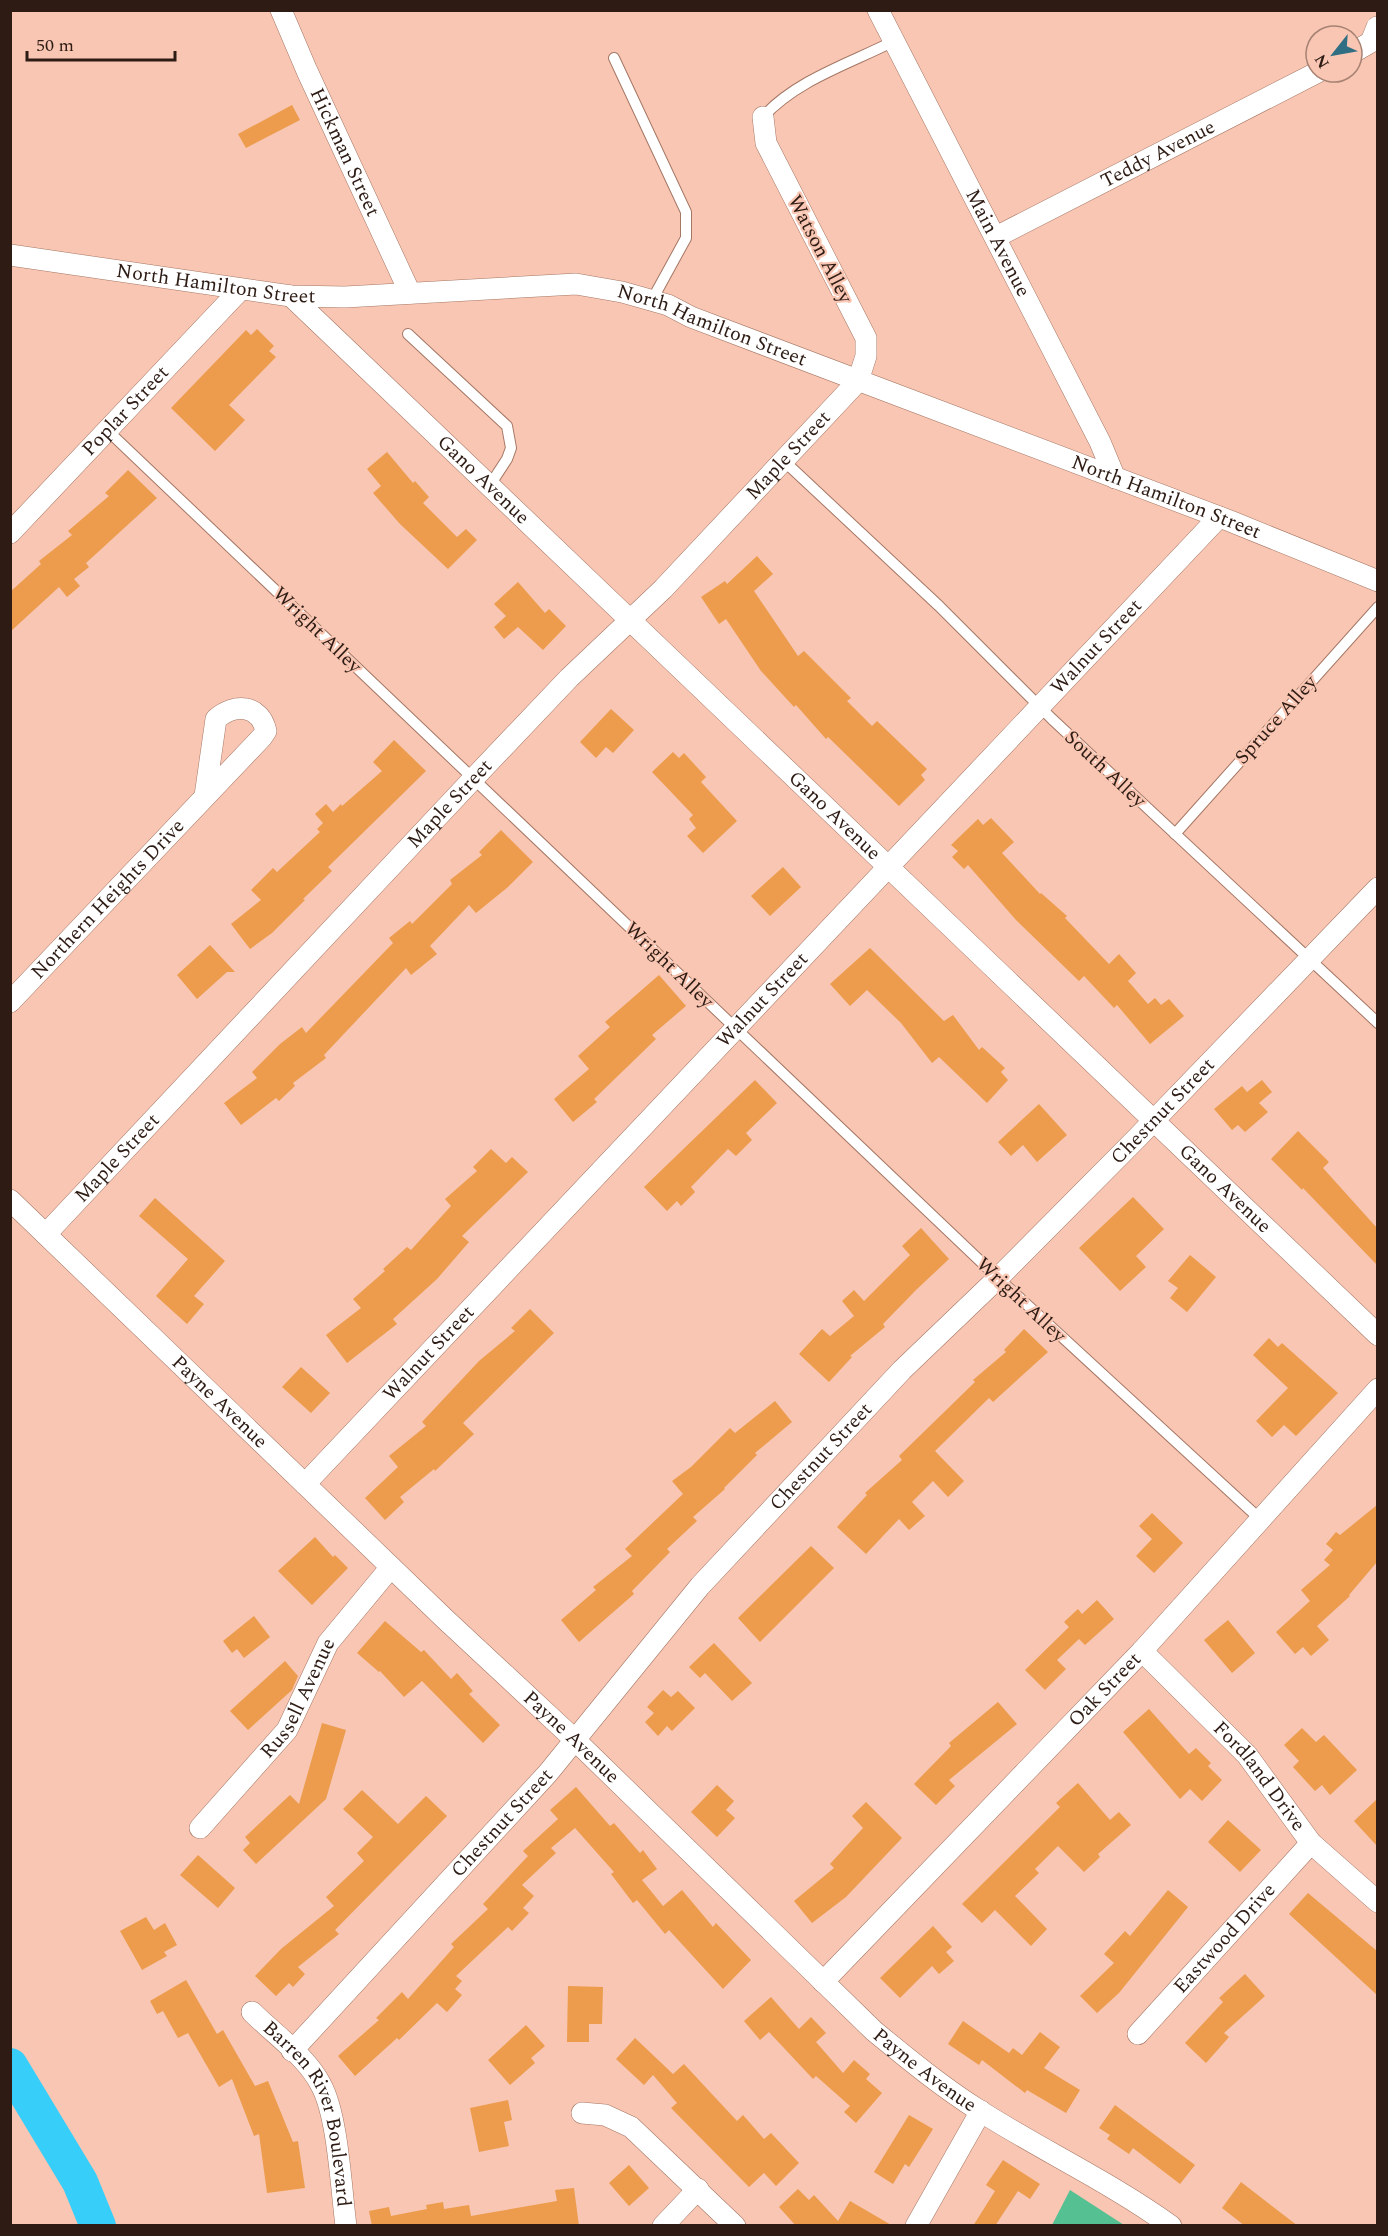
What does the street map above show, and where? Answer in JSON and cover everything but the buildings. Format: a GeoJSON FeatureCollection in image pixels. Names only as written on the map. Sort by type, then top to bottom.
{"type":"FeatureCollection","features":[{"type":"Feature","properties":{"kind":"street","name":"Hickman Street"},"geometry":{"type":"LineString","coordinates":[[281,10],[410,293]]}},
{"type":"Feature","properties":{"kind":"street","name":"Main Avenue"},"geometry":{"type":"LineString","coordinates":[[882,12],[894,41],[1100,442],[1115,478]]}},
{"type":"Feature","properties":{"kind":"street"},"geometry":{"type":"LineString","coordinates":[[1364,46],[1371,42],[1375,22]]}},
{"type":"Feature","properties":{"kind":"street","name":"Teddy Avenue"},"geometry":{"type":"LineString","coordinates":[[996,237],[1304,79]]}},
{"type":"Feature","properties":{"kind":"street","name":"Watson Alley"},"geometry":{"type":"LineString","coordinates":[[763,117],[766,143],[866,338],[866,357],[858,381]]}},
{"type":"Feature","properties":{"kind":"street","name":"North Hamilton Street"},"geometry":{"type":"LineString","coordinates":[[10,255],[291,296],[345,297],[576,285],[622,292],[652,300],[858,381],[1219,517],[1377,581]]}},
{"type":"Feature","properties":{"kind":"street","name":"Poplar Street"},"geometry":{"type":"LineString","coordinates":[[10,533],[240,290]]}},
{"type":"Feature","properties":{"kind":"street","name":"Gano Avenue"},"geometry":{"type":"LineString","coordinates":[[291,296],[1377,1335]]}},
{"type":"Feature","properties":{"kind":"street","name":"Maple Street"},"geometry":{"type":"LineString","coordinates":[[46,1234],[473,779],[628,620],[663,589],[858,381]]}},
{"type":"Feature","properties":{"kind":"street","name":"Walnut Street"},"geometry":{"type":"LineString","coordinates":[[305,1484],[1219,517]]}},
{"type":"Feature","properties":{"kind":"street","name":"Northern Heights Drive"},"geometry":{"type":"LineString","coordinates":[[10,1002],[204,796]]}},
{"type":"Feature","properties":{"kind":"street","name":"Chestnut Street"},"geometry":{"type":"LineString","coordinates":[[292,2051],[548,1773],[700,1586],[902,1370],[998,1278],[1154,1121],[1377,888]]}},
{"type":"Feature","properties":{"kind":"street","name":"Payne Avenue"},"geometry":{"type":"LineString","coordinates":[[10,1200],[391,1567],[574,1739],[874,2031],[924,2072],[981,2111],[1095,2175],[1171,2226]]}},
{"type":"Feature","properties":{"kind":"street","name":"Oak Street"},"geometry":{"type":"LineString","coordinates":[[823,1982],[1142,1651],[1377,1389]]}},
{"type":"Feature","properties":{"kind":"street","name":"Russell Avenue"},"geometry":{"type":"LineString","coordinates":[[200,1828],[287,1730],[328,1643],[391,1567]]}},
{"type":"Feature","properties":{"kind":"street","name":"Fordland Drive"},"geometry":{"type":"LineString","coordinates":[[1142,1651],[1247,1755],[1311,1843],[1377,1902]]}},
{"type":"Feature","properties":{"kind":"street","name":"Eastwood Drive"},"geometry":{"type":"LineString","coordinates":[[1138,2034],[1311,1843]]}},
{"type":"Feature","properties":{"kind":"street","name":"Barren River Boulevard"},"geometry":{"type":"LineString","coordinates":[[252,2012],[321,2083],[329,2103],[346,2226]]}},
{"type":"Feature","properties":{"kind":"street"},"geometry":{"type":"LineString","coordinates":[[916,2226],[981,2111]]}},
{"type":"Feature","properties":{"kind":"street"},"geometry":{"type":"LineString","coordinates":[[582,2113],[604,2115],[631,2127],[735,2226]]}},
{"type":"Feature","properties":{"kind":"street"},"geometry":{"type":"LineString","coordinates":[[663,2226],[698,2189]]}},
{"type":"Feature","properties":{"kind":"lane"},"geometry":{"type":"LineString","coordinates":[[763,117],[773,106],[801,87],[894,41]]}},
{"type":"Feature","properties":{"kind":"lane"},"geometry":{"type":"LineString","coordinates":[[614,58],[686,212],[686,238],[652,300]]}},
{"type":"Feature","properties":{"kind":"lane"},"geometry":{"type":"LineString","coordinates":[[408,334],[507,426],[511,448],[507,459],[490,485]]}},
{"type":"Feature","properties":{"kind":"lane","name":"Wright Alley"},"geometry":{"type":"LineString","coordinates":[[107,430],[998,1278],[1261,1520]]}},
{"type":"Feature","properties":{"kind":"lane","name":"South Alley"},"geometry":{"type":"LineString","coordinates":[[784,461],[939,606],[1040,707],[1377,1023]]}},
{"type":"Feature","properties":{"kind":"lane","name":"Spruce Alley"},"geometry":{"type":"LineString","coordinates":[[1175,834],[1377,607]]}},
{"type":"Feature","properties":{"kind":"green space"},"geometry":{"type":"Polygon","coordinates":[[[1070,2190],[1124,2225],[1052,2225],[1070,2190]]]}},
{"type":"Feature","properties":{"kind":"waterway"},"geometry":{"type":"LineString","coordinates":[[10,2066],[80,2182],[98,2226]]}}]}
